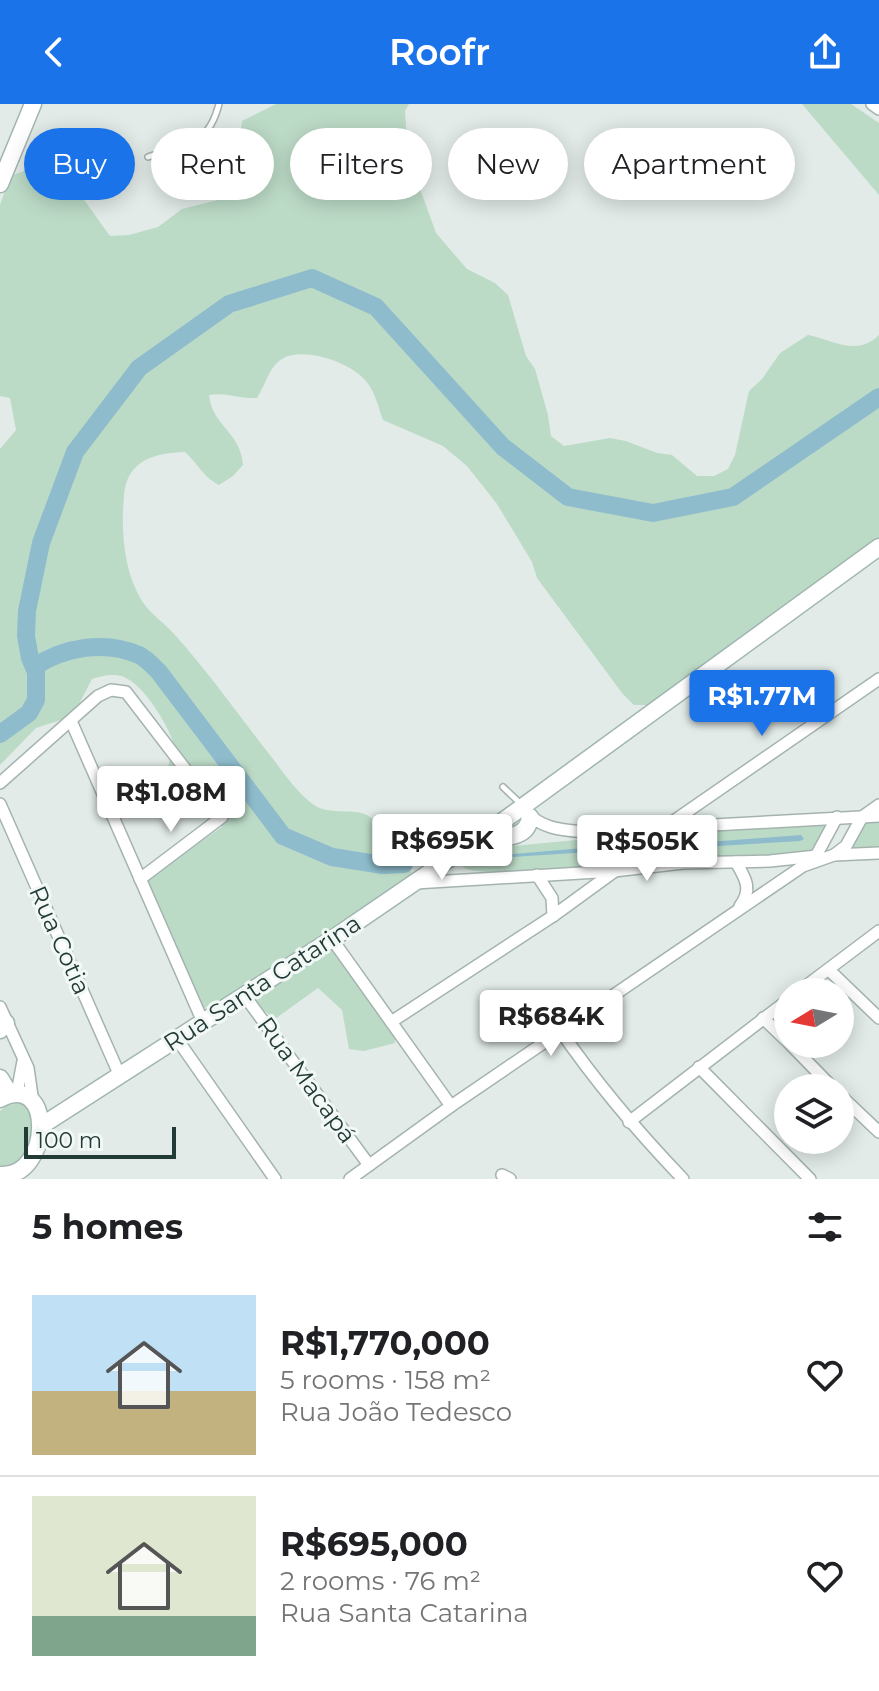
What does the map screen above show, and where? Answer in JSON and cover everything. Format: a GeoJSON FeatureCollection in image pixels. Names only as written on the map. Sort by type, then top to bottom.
{"type":"FeatureCollection","features":[{"type":"Feature","properties":{"kind":"street"},"geometry":{"type":"LineString","coordinates":[[0,159],[23,104]]}},
{"type":"Feature","properties":{"kind":"street"},"geometry":{"type":"LineString","coordinates":[[0,184],[33,104]]}},
{"type":"Feature","properties":{"kind":"street"},"geometry":{"type":"LineString","coordinates":[[872,104],[879,109]]}},
{"type":"Feature","properties":{"kind":"street"},"geometry":{"type":"LineString","coordinates":[[879,547],[526,811],[555,829],[585,832],[879,816]]}},
{"type":"Feature","properties":{"kind":"street"},"geometry":{"type":"LineString","coordinates":[[647,866],[649,842],[665,827],[879,679]]}},
{"type":"Feature","properties":{"kind":"street"},"geometry":{"type":"LineString","coordinates":[[0,783],[98,696],[111,690],[126,692],[222,817],[140,879]]}},
{"type":"Feature","properties":{"kind":"street"},"geometry":{"type":"LineString","coordinates":[[71,721],[203,1022]]}},
{"type":"Feature","properties":{"kind":"street","name":"Rua Cotia"},"geometry":{"type":"LineString","coordinates":[[0,804],[120,1076]]}},
{"type":"Feature","properties":{"kind":"street"},"geometry":{"type":"LineString","coordinates":[[350,1179],[560,1030],[734,912],[803,866],[834,855],[846,846],[862,817],[879,805]]}},
{"type":"Feature","properties":{"kind":"street","name":"Rua Santa Catarina"},"geometry":{"type":"LineString","coordinates":[[41,1126],[332,939],[481,837],[513,836],[525,829],[530,823],[526,811]]}},
{"type":"Feature","properties":{"kind":"street"},"geometry":{"type":"LineString","coordinates":[[816,856],[837,817]]}},
{"type":"Feature","properties":{"kind":"street"},"geometry":{"type":"LineString","coordinates":[[391,1022],[553,916],[614,871],[627,854],[627,839],[623,830]]}},
{"type":"Feature","properties":{"kind":"street"},"geometry":{"type":"LineString","coordinates":[[415,883],[879,853]]}},
{"type":"Feature","properties":{"kind":"street"},"geometry":{"type":"LineString","coordinates":[[451,858],[456,872],[468,878]]}},
{"type":"Feature","properties":{"kind":"street"},"geometry":{"type":"LineString","coordinates":[[734,912],[748,893],[747,883],[736,862]]}},
{"type":"Feature","properties":{"kind":"street"},"geometry":{"type":"LineString","coordinates":[[537,875],[552,898],[553,916]]}},
{"type":"Feature","properties":{"kind":"street"},"geometry":{"type":"LineString","coordinates":[[818,978],[879,931]]}},
{"type":"Feature","properties":{"kind":"street"},"geometry":{"type":"LineString","coordinates":[[332,939],[451,1106]]}},
{"type":"Feature","properties":{"kind":"street"},"geometry":{"type":"LineString","coordinates":[[829,970],[879,1018]]}},
{"type":"Feature","properties":{"kind":"street","name":"Rua Macapá"},"geometry":{"type":"LineString","coordinates":[[244,995],[369,1165]]}},
{"type":"Feature","properties":{"kind":"street"},"geometry":{"type":"LineString","coordinates":[[629,1122],[774,1010]]}},
{"type":"Feature","properties":{"kind":"street"},"geometry":{"type":"LineString","coordinates":[[763,1018],[774,1029]]}},
{"type":"Feature","properties":{"kind":"street"},"geometry":{"type":"LineString","coordinates":[[2,1020],[31,1077],[41,1126],[32,1157],[18,1172],[3,1177]]}},
{"type":"Feature","properties":{"kind":"street"},"geometry":{"type":"LineString","coordinates":[[560,1030],[629,1122],[683,1179]]}},
{"type":"Feature","properties":{"kind":"street"},"geometry":{"type":"LineString","coordinates":[[177,1039],[275,1179]]}},
{"type":"Feature","properties":{"kind":"street"},"geometry":{"type":"LineString","coordinates":[[804,1058],[819,1074]]}},
{"type":"Feature","properties":{"kind":"street"},"geometry":{"type":"LineString","coordinates":[[9,1096],[24,1061]]}},
{"type":"Feature","properties":{"kind":"street"},"geometry":{"type":"LineString","coordinates":[[699,1067],[810,1179]]}},
{"type":"Feature","properties":{"kind":"street"},"geometry":{"type":"LineString","coordinates":[[0,1078],[9,1096]]}},
{"type":"Feature","properties":{"kind":"street"},"geometry":{"type":"LineString","coordinates":[[9,1096],[24,1094],[35,1105],[70,1108]]}},
{"type":"Feature","properties":{"kind":"street"},"geometry":{"type":"LineString","coordinates":[[854,1108],[879,1132]]}},
{"type":"Feature","properties":{"kind":"street"},"geometry":{"type":"LineString","coordinates":[[32,1157],[38,1179]]}},
{"type":"Feature","properties":{"kind":"lane"},"geometry":{"type":"LineString","coordinates":[[148,157],[198,140],[211,129],[219,104]]}},
{"type":"Feature","properties":{"kind":"lane"},"geometry":{"type":"LineString","coordinates":[[503,787],[526,811]]}},
{"type":"Feature","properties":{"kind":"lane"},"geometry":{"type":"LineString","coordinates":[[399,825],[432,871]]}},
{"type":"Feature","properties":{"kind":"green space"},"geometry":{"type":"Polygon","coordinates":[[[276,104],[409,104],[405,111],[406,128],[290,128],[290,200],[424,200],[436,233],[467,269],[495,283],[508,295],[526,356],[535,369],[551,436],[564,446],[610,438],[626,441],[657,453],[672,455],[697,476],[714,476],[728,469],[735,455],[749,391],[762,379],[780,353],[808,335],[853,346],[871,342],[879,335],[879,555],[782,613],[776,611],[735,640],[737,645],[650,705],[634,705],[622,693],[537,578],[532,562],[497,504],[467,466],[443,446],[383,420],[368,384],[348,367],[324,357],[288,356],[272,369],[257,398],[209,395],[215,414],[237,444],[243,465],[219,485],[185,452],[153,457],[137,466],[131,474],[124,495],[123,536],[127,563],[142,601],[189,650],[302,794],[320,808],[361,813],[372,818],[414,877],[340,936],[332,949],[373,991],[389,1016],[395,1043],[364,1051],[349,1049],[342,1010],[318,988],[275,1019],[250,1000],[222,1014],[208,1006],[203,1009],[146,881],[181,849],[191,848],[222,827],[222,822],[194,788],[178,790],[174,785],[168,770],[175,748],[172,739],[162,718],[132,681],[116,675],[92,679],[78,706],[67,718],[36,728],[0,765],[0,449],[16,430],[10,398],[0,396],[0,205],[10,176],[24,171],[24,200],[84,200],[110,236],[129,235],[158,227],[182,209],[218,200],[274,200],[274,128],[241,128],[242,121],[276,104]]]}},
{"type":"Feature","properties":{"kind":"green space"},"geometry":{"type":"Polygon","coordinates":[[[802,104],[851,104],[879,123],[879,195],[802,104]]]}},
{"type":"Feature","properties":{"kind":"green space"},"geometry":{"type":"Polygon","coordinates":[[[879,817],[879,852],[851,854],[851,847],[865,818],[879,817]]]}},
{"type":"Feature","properties":{"kind":"green space"},"geometry":{"type":"Polygon","coordinates":[[[827,823],[811,850],[801,853],[664,860],[649,851],[655,837],[827,823]]]}},
{"type":"Feature","properties":{"kind":"green space"},"geometry":{"type":"Polygon","coordinates":[[[607,837],[622,845],[623,853],[618,866],[508,873],[463,867],[464,855],[470,850],[607,837]]]}},
{"type":"Feature","properties":{"kind":"green space"},"geometry":{"type":"Polygon","coordinates":[[[23,1102],[28,1105],[31,1119],[29,1150],[18,1163],[0,1167],[0,1111],[6,1106],[23,1102]]]}},
{"type":"Feature","properties":{"kind":"water"},"geometry":{"type":"Polygon","coordinates":[[[801,835],[804,839],[800,841],[668,849],[669,845],[801,835]]]}},
{"type":"Feature","properties":{"kind":"water"},"geometry":{"type":"Polygon","coordinates":[[[606,846],[606,851],[478,857],[606,846]]]}},
{"type":"Feature","properties":{"kind":"waterway"},"geometry":{"type":"LineString","coordinates":[[0,734],[29,713],[36,700],[36,672],[26,636],[27,611],[41,543],[75,452],[139,368],[229,304],[312,278],[376,307],[503,447],[568,497],[653,513],[733,497],[879,397]]}},
{"type":"Feature","properties":{"kind":"waterway"},"geometry":{"type":"LineString","coordinates":[[34,667],[71,650],[85,648],[112,648],[139,655],[159,672],[283,836],[332,857],[383,865],[404,864]]}}]}
